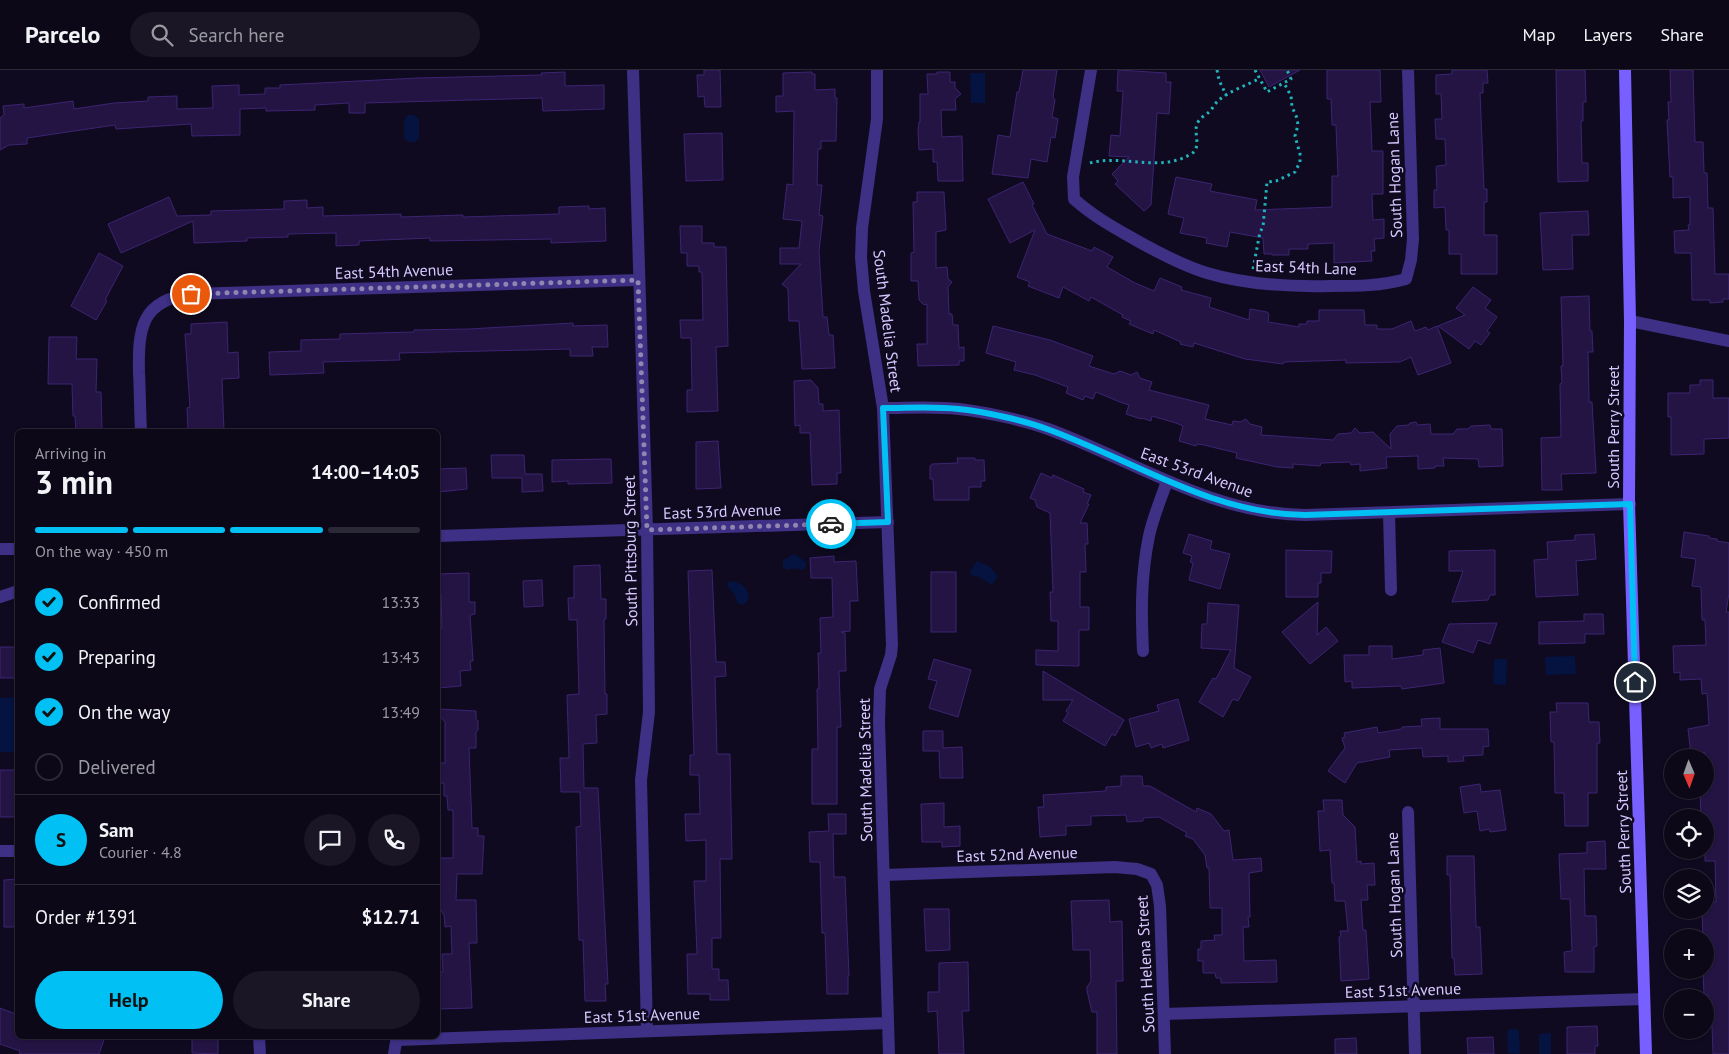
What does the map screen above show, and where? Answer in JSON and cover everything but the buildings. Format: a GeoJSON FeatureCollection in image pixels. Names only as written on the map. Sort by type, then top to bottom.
{"type":"FeatureCollection","features":[{"type":"Feature","properties":{"kind":"street","name":"South Pittsburg Street"},"geometry":{"type":"LineString","coordinates":[[634,70],[638,280],[647,530],[650,712],[641,780],[647,1031]]}},
{"type":"Feature","properties":{"kind":"street","name":"South Madelia Street"},"geometry":{"type":"LineString","coordinates":[[877,70],[877,119],[862,228],[861,258],[864,291],[883,408],[888,522],[892,655],[879,696],[889,1054]]}},
{"type":"Feature","properties":{"kind":"street","name":"East 54th Lane"},"geometry":{"type":"LineString","coordinates":[[1091,70],[1073,178],[1074,199],[1090,214],[1173,259],[1206,273],[1234,280],[1273,286],[1307,287],[1372,286],[1406,279]]}},
{"type":"Feature","properties":{"kind":"street","name":"South Hogan Lane"},"geometry":{"type":"LineString","coordinates":[[1406,279],[1411,260],[1413,239],[1408,70]]}},
{"type":"Feature","properties":{"kind":"street","name":"South Perry Street"},"geometry":{"type":"LineString","coordinates":[[1625,70],[1630,321],[1630,504],[1646,1054]]}},
{"type":"Feature","properties":{"kind":"street","name":"East 54th Avenue"},"geometry":{"type":"LineString","coordinates":[[141,429],[140,336],[148,316],[154,308],[168,298],[191,294],[638,280]]}},
{"type":"Feature","properties":{"kind":"street"},"geometry":{"type":"LineString","coordinates":[[1630,321],[1729,341]]}},
{"type":"Feature","properties":{"kind":"street","name":"East 53rd Avenue"},"geometry":{"type":"LineString","coordinates":[[883,408],[957,409],[1045,428],[1167,481],[1237,506],[1272,514],[1389,513],[1630,504]]}},
{"type":"Feature","properties":{"kind":"street"},"geometry":{"type":"LineString","coordinates":[[1143,651],[1141,601],[1143,568],[1150,534],[1167,481]]}},
{"type":"Feature","properties":{"kind":"street"},"geometry":{"type":"LineString","coordinates":[[1389,513],[1392,590]]}},
{"type":"Feature","properties":{"kind":"street","name":"East 53rd Avenue"},"geometry":{"type":"LineString","coordinates":[[440,536],[888,522]]}},
{"type":"Feature","properties":{"kind":"street"},"geometry":{"type":"LineString","coordinates":[[0,549],[15,549]]}},
{"type":"Feature","properties":{"kind":"street"},"geometry":{"type":"LineString","coordinates":[[0,597],[15,592]]}},
{"type":"Feature","properties":{"kind":"street","name":"South Hogan Lane"},"geometry":{"type":"LineString","coordinates":[[1408,812],[1415,1054]]}},
{"type":"Feature","properties":{"kind":"street"},"geometry":{"type":"LineString","coordinates":[[0,851],[15,851]]}},
{"type":"Feature","properties":{"kind":"street","name":"East 52nd Avenue"},"geometry":{"type":"LineString","coordinates":[[884,875],[1115,867],[1137,869],[1151,874]]}},
{"type":"Feature","properties":{"kind":"street","name":"South Helena Street"},"geometry":{"type":"LineString","coordinates":[[1151,874],[1157,885],[1160,906],[1165,1054]]}},
{"type":"Feature","properties":{"kind":"street","name":"East 51st Avenue"},"geometry":{"type":"LineString","coordinates":[[1164,1014],[1644,999]]}},
{"type":"Feature","properties":{"kind":"street","name":"East 51st Avenue"},"geometry":{"type":"LineString","coordinates":[[440,1037],[888,1023]]}},
{"type":"Feature","properties":{"kind":"street"},"geometry":{"type":"LineString","coordinates":[[259,1039],[260,1054]]}},
{"type":"Feature","properties":{"kind":"street"},"geometry":{"type":"LineString","coordinates":[[394,1054],[398,1039]]}},
{"type":"Feature","properties":{"kind":"path"},"geometry":{"type":"LineString","coordinates":[[1217,70],[1219,80],[1226,95]]}},
{"type":"Feature","properties":{"kind":"path"},"geometry":{"type":"LineString","coordinates":[[1255,70],[1267,92],[1292,79],[1287,70]]}},
{"type":"Feature","properties":{"kind":"path"},"geometry":{"type":"LineString","coordinates":[[1090,163],[1107,160],[1162,163],[1191,154],[1195,151],[1197,145],[1196,130],[1199,120],[1209,112],[1218,100],[1260,78]]}},
{"type":"Feature","properties":{"kind":"path"},"geometry":{"type":"LineString","coordinates":[[1252,271],[1260,232],[1263,227],[1267,182],[1276,181],[1295,172],[1300,162],[1300,154],[1295,136],[1298,125],[1297,118],[1292,107],[1291,96],[1284,83]]}},
{"type":"Feature","properties":{"kind":"shaded area"},"geometry":{"type":"Polygon","coordinates":[[[970,73],[985,73],[985,103],[971,103],[970,73]]]}},
{"type":"Feature","properties":{"kind":"shaded area"},"geometry":{"type":"Polygon","coordinates":[[[408,115],[414,115],[419,119],[419,138],[415,142],[409,142],[404,138],[404,120],[408,115]]]}},
{"type":"Feature","properties":{"kind":"shaded area"},"geometry":{"type":"Polygon","coordinates":[[[794,554],[806,562],[806,567],[803,570],[795,568],[788,570],[783,567],[783,560],[794,554]]]}},
{"type":"Feature","properties":{"kind":"shaded area"},"geometry":{"type":"Polygon","coordinates":[[[977,561],[989,566],[998,576],[992,585],[979,577],[972,576],[970,571],[977,561]]]}},
{"type":"Feature","properties":{"kind":"shaded area"},"geometry":{"type":"Polygon","coordinates":[[[728,581],[739,583],[745,587],[749,598],[746,603],[741,605],[737,602],[735,595],[727,586],[728,581]]]}},
{"type":"Feature","properties":{"kind":"shaded area"},"geometry":{"type":"Polygon","coordinates":[[[1575,656],[1576,674],[1546,675],[1545,657],[1575,656]]]}},
{"type":"Feature","properties":{"kind":"shaded area"},"geometry":{"type":"Polygon","coordinates":[[[1494,659],[1507,659],[1506,685],[1493,684],[1494,659]]]}},
{"type":"Feature","properties":{"kind":"shaded area"},"geometry":{"type":"Polygon","coordinates":[[[15,697],[15,752],[0,752],[0,698],[15,697]]]}},
{"type":"Feature","properties":{"kind":"shaded area"},"geometry":{"type":"Polygon","coordinates":[[[1510,1029],[1519,1031],[1519,1054],[1508,1053],[1507,1032],[1510,1029]]]}},
{"type":"Feature","properties":{"kind":"shaded area"},"geometry":{"type":"Polygon","coordinates":[[[1551,1033],[1551,1054],[1539,1054],[1539,1034],[1551,1033]]]}},
{"type":"Feature","properties":{"kind":"way so far"},"geometry":{"type":"LineString","coordinates":[[191,294],[638,280],[647,530],[831,524]]}},
{"type":"Feature","properties":{"kind":"route"},"geometry":{"type":"LineString","coordinates":[[831,524],[888,522],[883,408],[957,409],[1045,428],[1205,496],[1272,514],[1305,515],[1630,504],[1635,682]]}}]}
